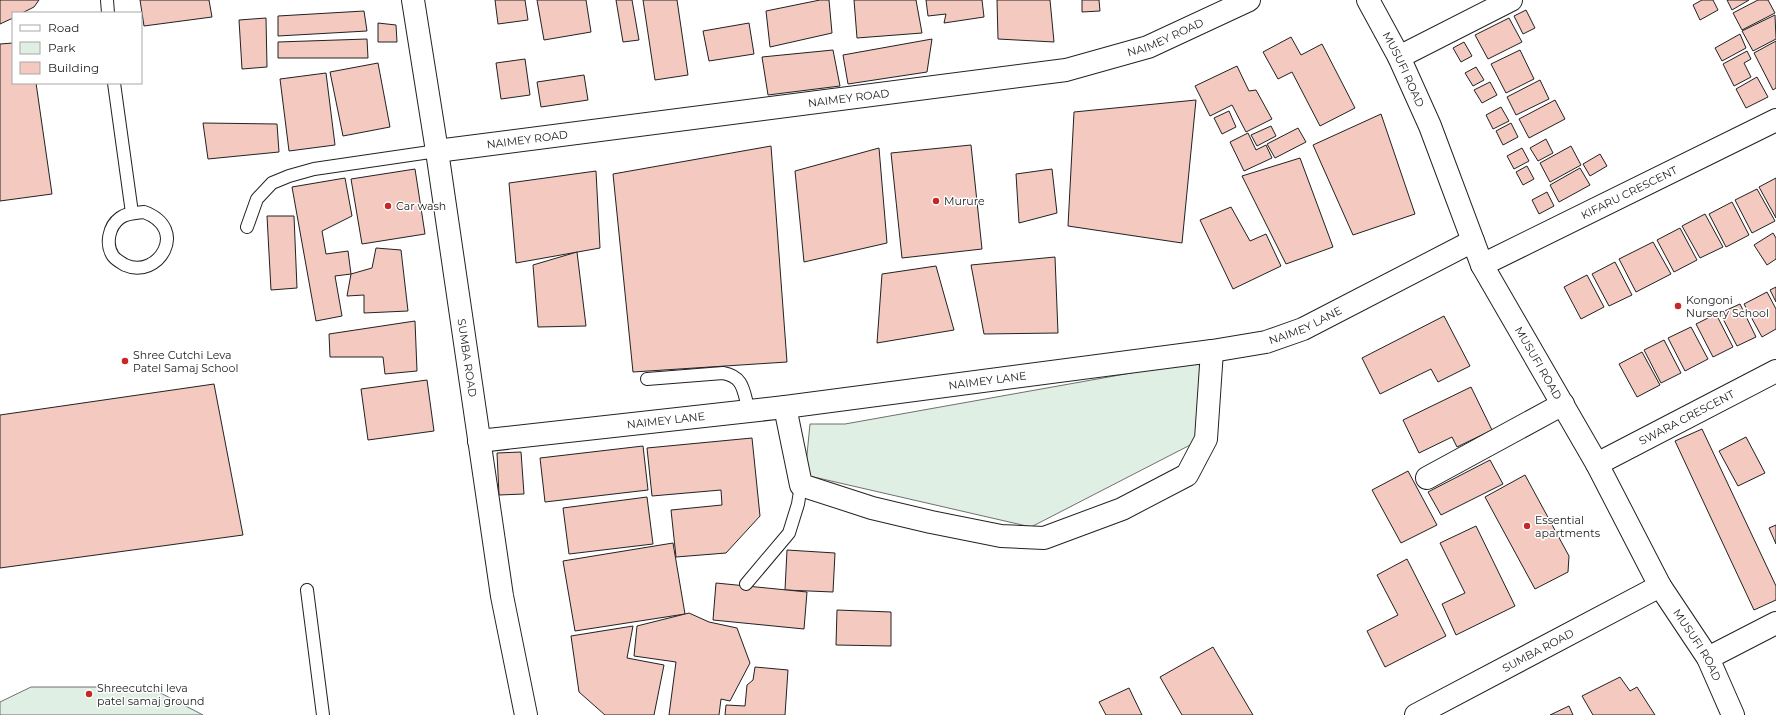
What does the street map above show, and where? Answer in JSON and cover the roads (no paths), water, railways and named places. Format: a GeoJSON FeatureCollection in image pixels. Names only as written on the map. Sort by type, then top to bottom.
{"type":"FeatureCollection","features":[{"type":"Feature","properties":{"kind":"street","name":"SUMBA ROAD"},"geometry":{"type":"LineString","coordinates":[[413,0],[437,151],[502,596],[526,715]]}},
{"type":"Feature","properties":{"kind":"street","name":"NAIMEY ROAD"},"geometry":{"type":"LineString","coordinates":[[437,151],[1066,70],[1148,47],[1249,0]]}},
{"type":"Feature","properties":{"kind":"street","name":"MUSUFI ROAD"},"geometry":{"type":"LineString","coordinates":[[1368,0],[1399,57],[1430,126],[1482,265],[1598,464],[1660,586],[1708,658],[1733,715]]}},
{"type":"Feature","properties":{"kind":"street"},"geometry":{"type":"LineString","coordinates":[[1399,57],[1511,0]]}},
{"type":"Feature","properties":{"kind":"street","name":"KIFARU CRESCENT"},"geometry":{"type":"LineString","coordinates":[[1482,265],[1776,120]]}},
{"type":"Feature","properties":{"kind":"street","name":"NAIMEY LANE"},"geometry":{"type":"LineString","coordinates":[[479,441],[785,407],[1212,351],[1266,342],[1303,329],[1473,241]]}},
{"type":"Feature","properties":{"kind":"street"},"geometry":{"type":"LineString","coordinates":[[785,407],[801,486],[872,508],[931,522],[1001,536],[1044,538],[1122,509],[1187,475],[1206,439],[1212,351]]}},
{"type":"Feature","properties":{"kind":"street","name":"SWARA CRESCENT"},"geometry":{"type":"LineString","coordinates":[[1598,464],[1776,371]]}},
{"type":"Feature","properties":{"kind":"street"},"geometry":{"type":"LineString","coordinates":[[1427,478],[1563,404]]}},
{"type":"Feature","properties":{"kind":"street","name":"SUMBA ROAD"},"geometry":{"type":"LineString","coordinates":[[1416,715],[1660,586]]}},
{"type":"Feature","properties":{"kind":"street"},"geometry":{"type":"LineString","coordinates":[[1708,658],[1776,623]]}},
{"type":"Feature","properties":{"kind":"lane"},"geometry":{"type":"LineString","coordinates":[[107,0],[108,12]]}},
{"type":"Feature","properties":{"kind":"lane"},"geometry":{"type":"LineString","coordinates":[[114,84],[132,213]]}},
{"type":"Feature","properties":{"kind":"lane"},"geometry":{"type":"LineString","coordinates":[[247,226],[257,199],[272,183],[289,176],[314,169],[437,151]]}},
{"type":"Feature","properties":{"kind":"lane"},"geometry":{"type":"LineString","coordinates":[[144,212],[155,216],[165,228],[167,237],[167,245],[164,253],[150,264],[141,267],[130,267],[115,259],[110,252],[108,244],[110,233],[114,225],[121,217],[132,213],[144,212]]}},
{"type":"Feature","properties":{"kind":"lane"},"geometry":{"type":"LineString","coordinates":[[647,379],[723,373],[733,375],[741,384],[748,411]]}},
{"type":"Feature","properties":{"kind":"lane"},"geometry":{"type":"LineString","coordinates":[[746,584],[789,533],[798,504],[801,486]]}},
{"type":"Feature","properties":{"kind":"lane"},"geometry":{"type":"LineString","coordinates":[[307,590],[323,715]]}},
{"type":"Feature","properties":{"kind":"place","name":"Murure"},"geometry":{"type":"Point","coordinates":[936,201]}},
{"type":"Feature","properties":{"kind":"place","name":"Car wash"},"geometry":{"type":"Point","coordinates":[388,206]}},
{"type":"Feature","properties":{"kind":"place","name":"Kongoni Nursery School"},"geometry":{"type":"Point","coordinates":[1678,306]}},
{"type":"Feature","properties":{"kind":"place","name":"Shree Cutchi Leva Patel Samaj School"},"geometry":{"type":"Point","coordinates":[125,361]}},
{"type":"Feature","properties":{"kind":"place","name":"Essential apartments"},"geometry":{"type":"Point","coordinates":[1527,526]}},
{"type":"Feature","properties":{"kind":"place","name":"Shreecutchi leva patel samaj ground"},"geometry":{"type":"Point","coordinates":[89,694]}}]}
